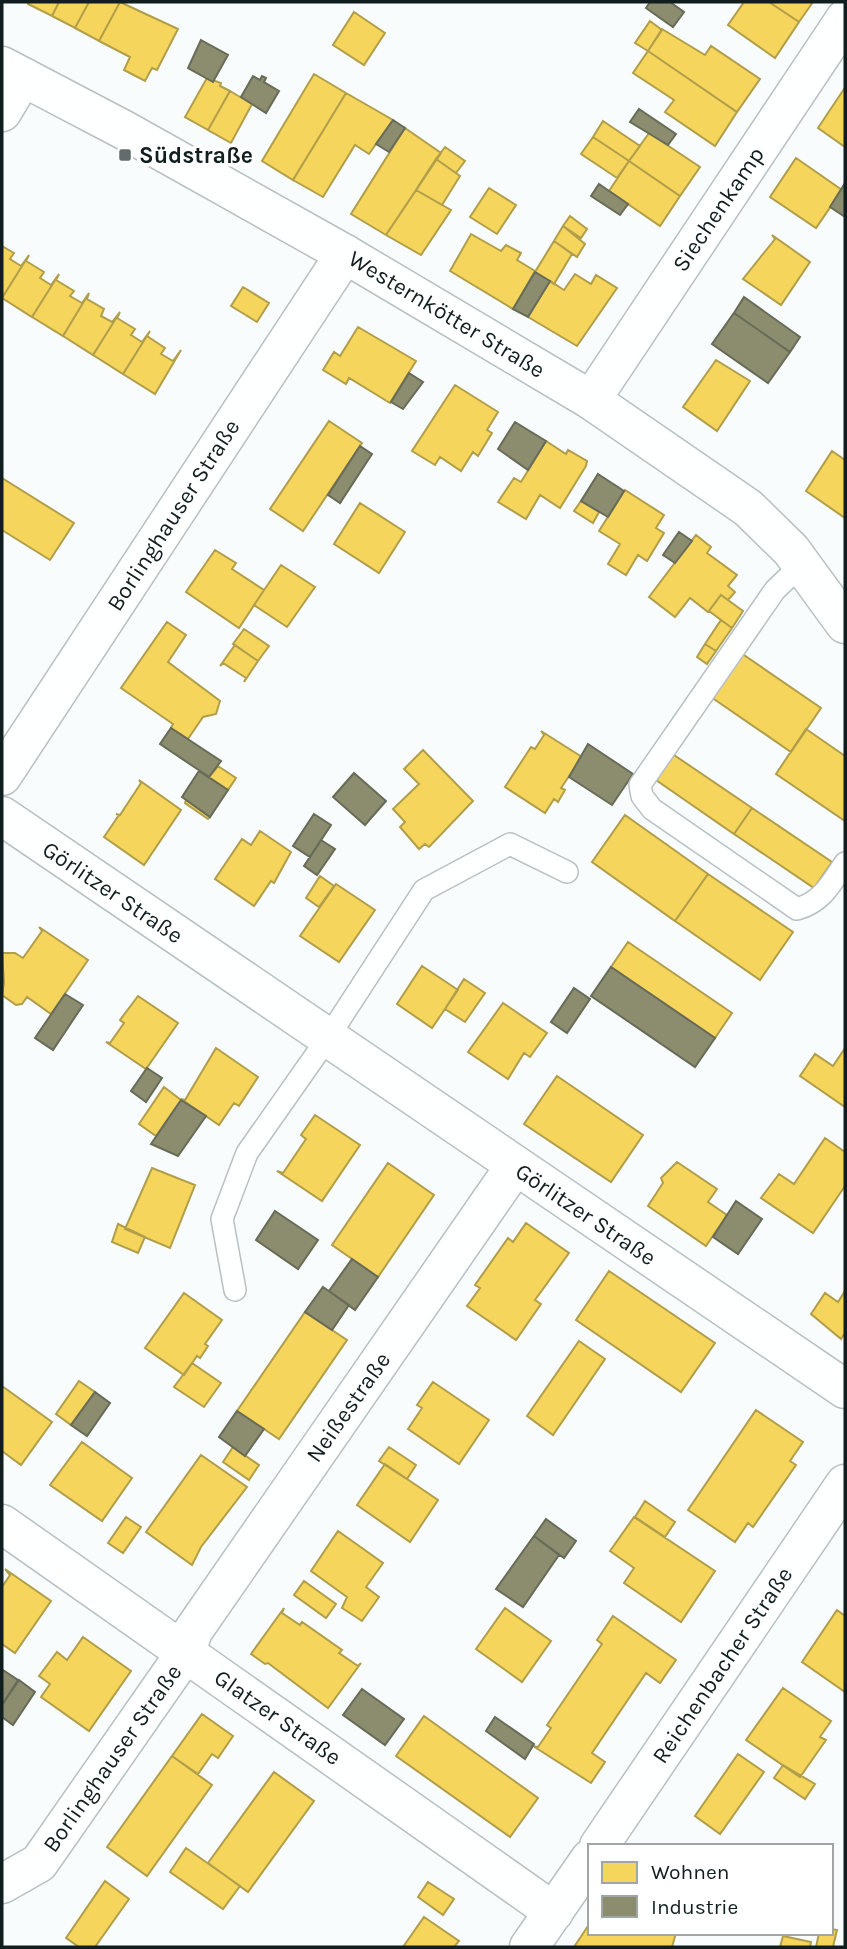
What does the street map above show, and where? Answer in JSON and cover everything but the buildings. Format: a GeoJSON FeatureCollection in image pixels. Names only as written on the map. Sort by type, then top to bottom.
{"type":"FeatureCollection","features":[{"type":"Feature","properties":{"kind":"street","name":"Siechenkamp"},"geometry":{"type":"LineString","coordinates":[[592,400],[841,34]]}},
{"type":"Feature","properties":{"kind":"street","name":"Westernkötter Straße"},"geometry":{"type":"LineString","coordinates":[[13,72],[345,254],[592,400],[748,508],[802,564],[845,624]]}},
{"type":"Feature","properties":{"kind":"street"},"geometry":{"type":"LineString","coordinates":[[2,113],[13,72]]}},
{"type":"Feature","properties":{"kind":"street","name":"Borlinghauser Straße"},"geometry":{"type":"LineString","coordinates":[[2,776],[345,254]]}},
{"type":"Feature","properties":{"kind":"street","name":"Görlitzer Straße"},"geometry":{"type":"LineString","coordinates":[[2,816],[845,1389]]}},
{"type":"Feature","properties":{"kind":"street","name":"Neißestraße"},"geometry":{"type":"LineString","coordinates":[[186,1652],[192,1631],[515,1166]]}},
{"type":"Feature","properties":{"kind":"street","name":"Reichenbacher Straße"},"geometry":{"type":"LineString","coordinates":[[600,1844],[845,1484]]}},
{"type":"Feature","properties":{"kind":"street","name":"Glatzer Straße"},"geometry":{"type":"LineString","coordinates":[[2,1524],[554,1912]]}},
{"type":"Feature","properties":{"kind":"street","name":"Borlinghauser Straße"},"geometry":{"type":"LineString","coordinates":[[2,1884],[39,1863],[186,1652]]}},
{"type":"Feature","properties":{"kind":"street"},"geometry":{"type":"LineString","coordinates":[[529,1947],[588,1862]]}},
{"type":"Feature","properties":{"kind":"lane"},"geometry":{"type":"LineString","coordinates":[[802,564],[775,590],[640,785],[642,796],[652,809],[797,909],[813,904],[824,894],[845,863]]}},
{"type":"Feature","properties":{"kind":"lane"},"geometry":{"type":"LineString","coordinates":[[235,1290],[222,1219],[247,1153],[327,1039],[424,890],[510,844],[567,872]]}},
{"type":"Feature","properties":{"kind":"place","name":"Südstraße"},"geometry":{"type":"Point","coordinates":[125,155]}}]}
